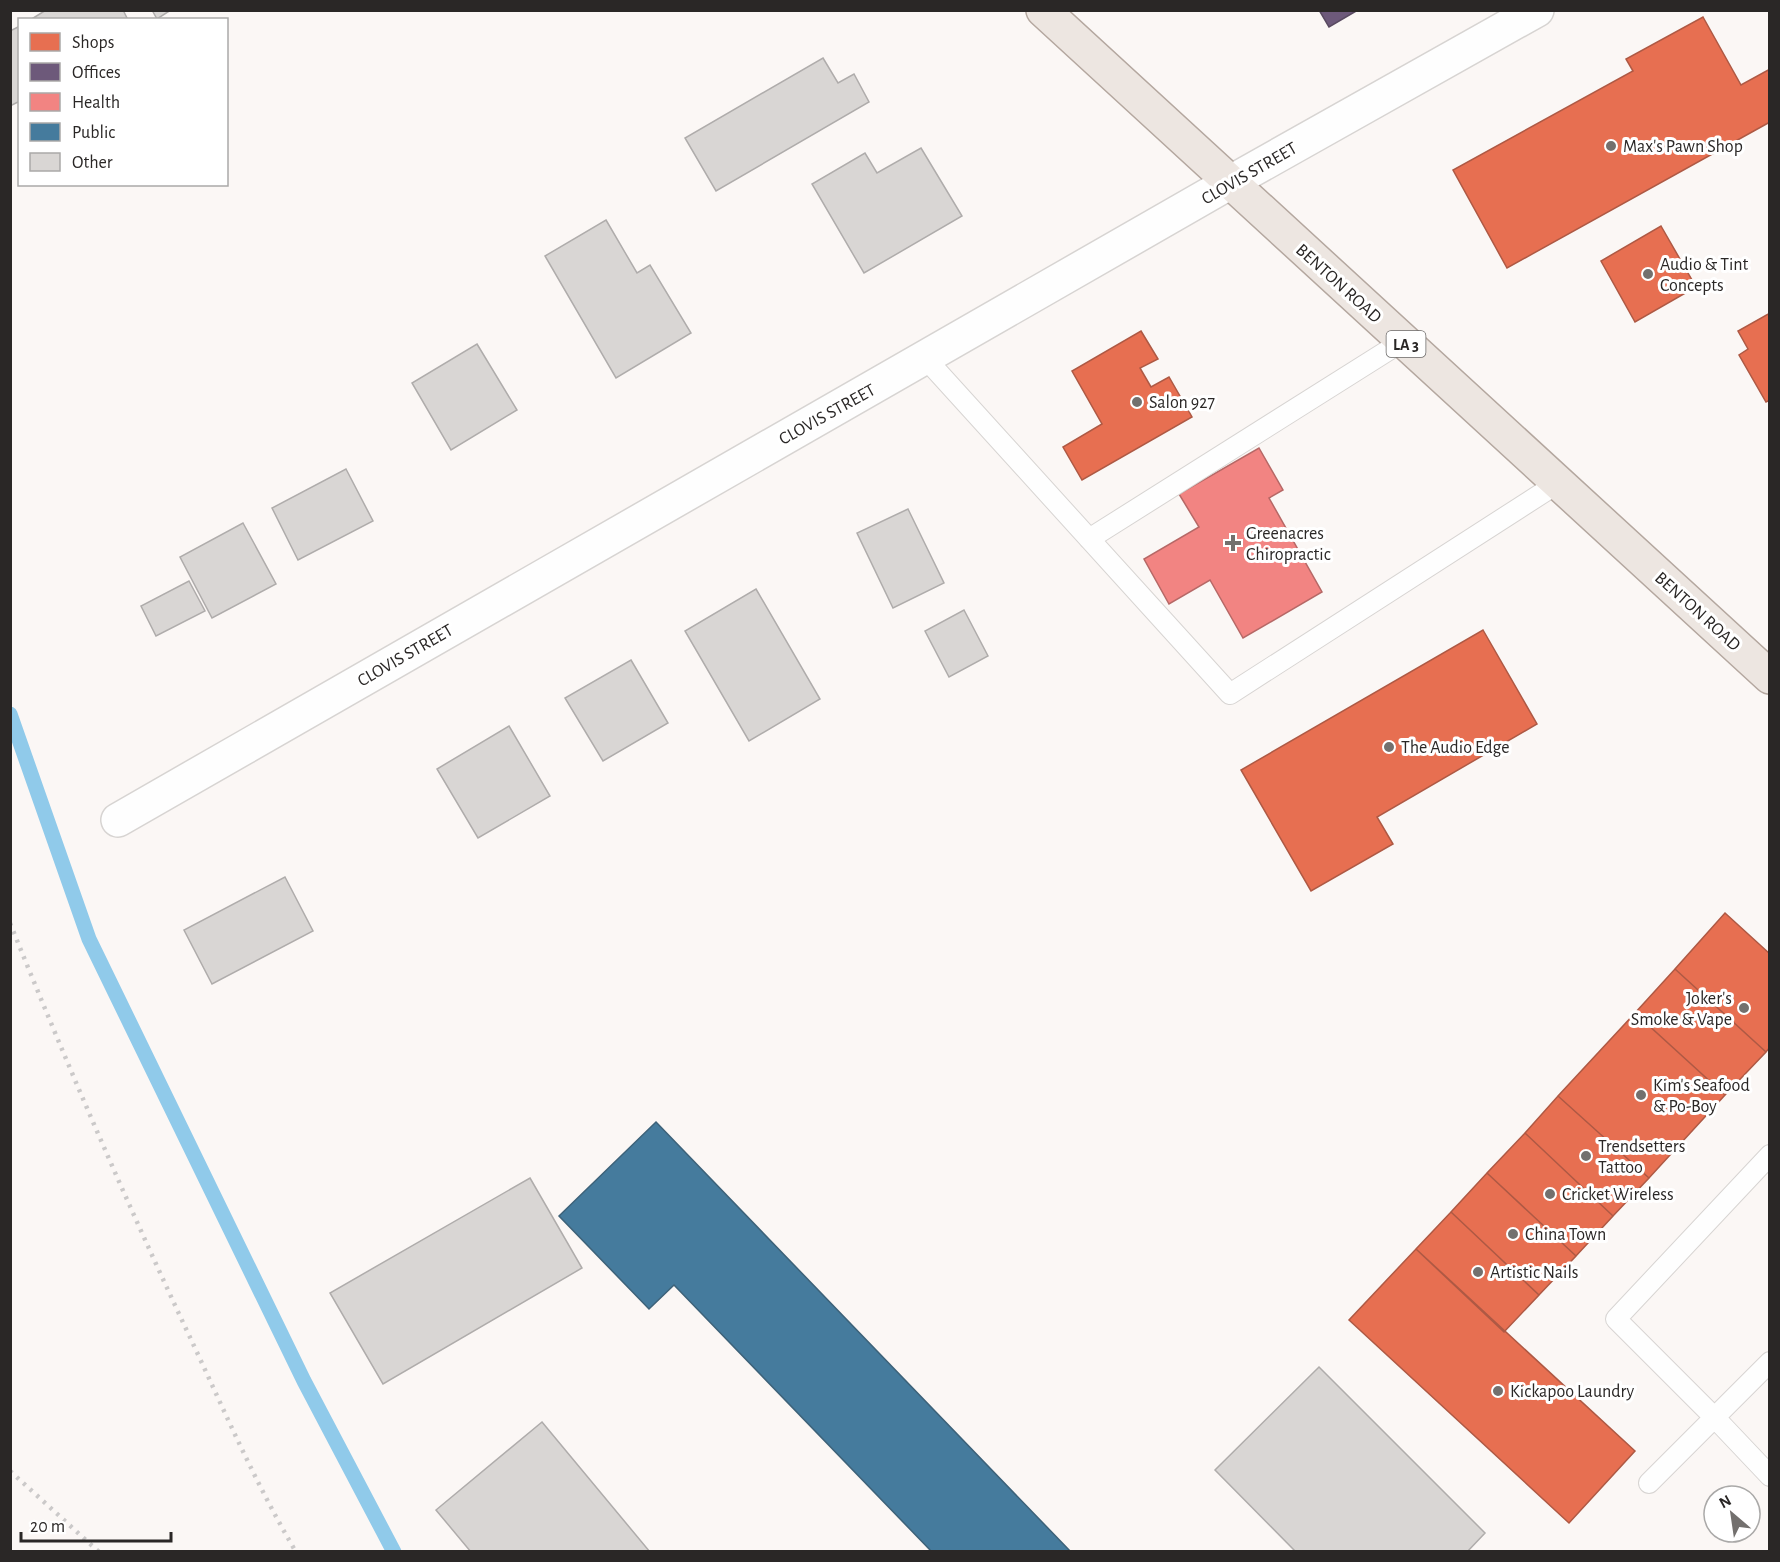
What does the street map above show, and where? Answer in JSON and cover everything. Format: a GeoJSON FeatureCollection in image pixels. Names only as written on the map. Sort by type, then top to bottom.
{"type":"FeatureCollection","features":[{"type":"Feature","properties":{"kind":"main road","name":"BENTON ROAD"},"geometry":{"type":"LineString","coordinates":[[1043,10],[1770,677]]}},
{"type":"Feature","properties":{"kind":"street","name":"CLOVIS STREET"},"geometry":{"type":"LineString","coordinates":[[118,820],[647,516],[926,359],[1229,183],[1537,10]]}},
{"type":"Feature","properties":{"kind":"lane"},"geometry":{"type":"LineString","coordinates":[[1089,539],[1403,341]]}},
{"type":"Feature","properties":{"kind":"lane"},"geometry":{"type":"LineString","coordinates":[[926,359],[1230,694],[1558,483]]}},
{"type":"Feature","properties":{"kind":"lane"},"geometry":{"type":"LineString","coordinates":[[1770,1155],[1616,1319],[1770,1476]]}},
{"type":"Feature","properties":{"kind":"lane"},"geometry":{"type":"LineString","coordinates":[[1649,1484],[1770,1362]]}},
{"type":"Feature","properties":{"kind":"building: Shops","name":"Max's Pawn Shop"},"geometry":{"type":"Polygon","coordinates":[[[1703,17],[1741,85],[1770,69],[1770,122],[1507,268],[1453,170],[1633,71],[1626,59],[1703,17]]]}},
{"type":"Feature","properties":{"kind":"building: Shops","name":"Audio & Tint Concepts"},"geometry":{"type":"Polygon","coordinates":[[[1661,226],[1696,287],[1635,322],[1601,261],[1661,226]]]}},
{"type":"Feature","properties":{"kind":"building: Shops"},"geometry":{"type":"Polygon","coordinates":[[[1770,313],[1770,400],[1766,402],[1739,355],[1748,349],[1738,331],[1770,313]]]}},
{"type":"Feature","properties":{"kind":"building: Shops","name":"Salon 927"},"geometry":{"type":"Polygon","coordinates":[[[1141,331],[1158,359],[1140,368],[1151,387],[1169,377],[1192,417],[1082,480],[1063,447],[1102,424],[1072,371],[1141,331]]]}},
{"type":"Feature","properties":{"kind":"building: Shops","name":"The Audio Edge"},"geometry":{"type":"Polygon","coordinates":[[[1483,630],[1537,724],[1377,817],[1393,844],[1311,891],[1241,770],[1483,630]]]}},
{"type":"Feature","properties":{"kind":"building: Shops","name":"Joker's Smoke & Vape"},"geometry":{"type":"Polygon","coordinates":[[[1725,913],[1770,954],[1770,1047],[1766,1052],[1675,969],[1725,913]]]}},
{"type":"Feature","properties":{"kind":"building: Shops"},"geometry":{"type":"Polygon","coordinates":[[[1675,969],[1766,1052],[1725,1095],[1635,1013],[1675,969]]]}},
{"type":"Feature","properties":{"kind":"building: Shops","name":"Kim's Seafood & Po-Boy"},"geometry":{"type":"Polygon","coordinates":[[[1635,1013],[1725,1095],[1649,1178],[1558,1096],[1635,1013]]]}},
{"type":"Feature","properties":{"kind":"building: Shops","name":"Trendsetters Tattoo"},"geometry":{"type":"Polygon","coordinates":[[[1558,1096],[1649,1178],[1613,1216],[1525,1133],[1558,1096]]]}},
{"type":"Feature","properties":{"kind":"building: Shops","name":"Cricket Wireless"},"geometry":{"type":"Polygon","coordinates":[[[1525,1133],[1613,1216],[1576,1256],[1487,1173],[1525,1133]]]}},
{"type":"Feature","properties":{"kind":"building: Shops","name":"China Town"},"geometry":{"type":"Polygon","coordinates":[[[1487,1173],[1576,1256],[1539,1295],[1451,1212],[1487,1173]]]}},
{"type":"Feature","properties":{"kind":"building: Shops","name":"Artistic Nails"},"geometry":{"type":"Polygon","coordinates":[[[1451,1212],[1539,1295],[1504,1332],[1416,1249],[1451,1212]]]}},
{"type":"Feature","properties":{"kind":"building: Shops","name":"Kickapoo Laundry"},"geometry":{"type":"Polygon","coordinates":[[[1416,1249],[1635,1451],[1569,1523],[1349,1320],[1416,1249]]]}},
{"type":"Feature","properties":{"kind":"building: Offices"},"geometry":{"type":"Polygon","coordinates":[[[1319,10],[1358,10],[1329,27],[1319,10]]]}},
{"type":"Feature","properties":{"kind":"building: Health","name":"Greenacres Chiropractic"},"geometry":{"type":"Polygon","coordinates":[[[1259,448],[1283,490],[1269,498],[1322,592],[1243,638],[1210,580],[1169,604],[1144,559],[1199,527],[1179,494],[1259,448]]]}},
{"type":"Feature","properties":{"kind":"building: Public"},"geometry":{"type":"Polygon","coordinates":[[[656,1122],[1071,1552],[932,1552],[674,1285],[649,1309],[559,1216],[656,1122]]]}},
{"type":"Feature","properties":{"kind":"building: Other"},"geometry":{"type":"Polygon","coordinates":[[[46,10],[123,10],[127,18],[33,18],[46,10]]]}},
{"type":"Feature","properties":{"kind":"building: Other"},"geometry":{"type":"Polygon","coordinates":[[[152,10],[171,10],[159,18],[152,10]]]}},
{"type":"Feature","properties":{"kind":"building: Other"},"geometry":{"type":"Polygon","coordinates":[[[18,27],[18,102],[10,106],[10,31],[18,27]]]}},
{"type":"Feature","properties":{"kind":"building: Other"},"geometry":{"type":"Polygon","coordinates":[[[823,58],[838,83],[854,74],[869,102],[716,191],[685,138],[823,58]]]}},
{"type":"Feature","properties":{"kind":"building: Other"},"geometry":{"type":"Polygon","coordinates":[[[921,148],[962,216],[864,273],[812,184],[865,153],[877,173],[921,148]]]}},
{"type":"Feature","properties":{"kind":"building: Other"},"geometry":{"type":"Polygon","coordinates":[[[606,220],[637,273],[650,265],[691,333],[616,378],[545,256],[606,220]]]}},
{"type":"Feature","properties":{"kind":"building: Other"},"geometry":{"type":"Polygon","coordinates":[[[477,344],[517,410],[451,450],[412,383],[477,344]]]}},
{"type":"Feature","properties":{"kind":"building: Other"},"geometry":{"type":"Polygon","coordinates":[[[346,469],[373,521],[298,560],[272,508],[346,469]]]}},
{"type":"Feature","properties":{"kind":"building: Other"},"geometry":{"type":"Polygon","coordinates":[[[908,509],[944,583],[893,608],[857,533],[908,509]]]}},
{"type":"Feature","properties":{"kind":"building: Other"},"geometry":{"type":"Polygon","coordinates":[[[243,523],[276,584],[212,618],[180,557],[243,523]]]}},
{"type":"Feature","properties":{"kind":"building: Other"},"geometry":{"type":"Polygon","coordinates":[[[189,581],[205,611],[156,636],[141,606],[189,581]]]}},
{"type":"Feature","properties":{"kind":"building: Other"},"geometry":{"type":"Polygon","coordinates":[[[756,589],[820,699],[749,741],[685,631],[756,589]]]}},
{"type":"Feature","properties":{"kind":"building: Other"},"geometry":{"type":"Polygon","coordinates":[[[964,610],[988,656],[949,677],[925,631],[964,610]]]}},
{"type":"Feature","properties":{"kind":"building: Other"},"geometry":{"type":"Polygon","coordinates":[[[631,660],[668,723],[603,761],[565,698],[631,660]]]}},
{"type":"Feature","properties":{"kind":"building: Other"},"geometry":{"type":"Polygon","coordinates":[[[509,726],[550,796],[478,838],[437,769],[509,726]]]}},
{"type":"Feature","properties":{"kind":"building: Other"},"geometry":{"type":"Polygon","coordinates":[[[285,877],[313,931],[212,984],[184,930],[285,877]]]}},
{"type":"Feature","properties":{"kind":"building: Other"},"geometry":{"type":"Polygon","coordinates":[[[530,1178],[582,1268],[383,1384],[330,1293],[530,1178]]]}},
{"type":"Feature","properties":{"kind":"building: Other"},"geometry":{"type":"Polygon","coordinates":[[[1319,1367],[1485,1533],[1467,1552],[1296,1552],[1215,1470],[1319,1367]]]}},
{"type":"Feature","properties":{"kind":"building: Other"},"geometry":{"type":"Polygon","coordinates":[[[542,1422],[650,1552],[471,1552],[436,1510],[542,1422]]]}},
{"type":"Feature","properties":{"kind":"waterway"},"geometry":{"type":"LineString","coordinates":[[10,714],[89,939],[304,1381],[394,1552]]}},
{"type":"Feature","properties":{"kind":"railway"},"geometry":{"type":"LineString","coordinates":[[10,923],[146,1243],[243,1451],[296,1552]]}},
{"type":"Feature","properties":{"kind":"railway"},"geometry":{"type":"LineString","coordinates":[[10,1471],[99,1552]]}},
{"type":"Feature","properties":{"kind":"place","name":"Max's Pawn Shop"},"geometry":{"type":"Point","coordinates":[1611,146]}},
{"type":"Feature","properties":{"kind":"place","name":"Audio & Tint Concepts"},"geometry":{"type":"Point","coordinates":[1648,274]}},
{"type":"Feature","properties":{"kind":"place","name":"Salon 927"},"geometry":{"type":"Point","coordinates":[1137,402]}},
{"type":"Feature","properties":{"kind":"place","name":"Greenacres Chiropractic"},"geometry":{"type":"Point","coordinates":[1233,543]}},
{"type":"Feature","properties":{"kind":"place","name":"The Audio Edge"},"geometry":{"type":"Point","coordinates":[1389,747]}},
{"type":"Feature","properties":{"kind":"place","name":"Joker's Smoke & Vape"},"geometry":{"type":"Point","coordinates":[1744,1008]}},
{"type":"Feature","properties":{"kind":"place","name":"Kim's Seafood & Po-Boy"},"geometry":{"type":"Point","coordinates":[1641,1095]}},
{"type":"Feature","properties":{"kind":"place","name":"Trendsetters Tattoo"},"geometry":{"type":"Point","coordinates":[1586,1156]}},
{"type":"Feature","properties":{"kind":"place","name":"Cricket Wireless"},"geometry":{"type":"Point","coordinates":[1550,1194]}},
{"type":"Feature","properties":{"kind":"place","name":"China Town"},"geometry":{"type":"Point","coordinates":[1513,1234]}},
{"type":"Feature","properties":{"kind":"place","name":"Artistic Nails"},"geometry":{"type":"Point","coordinates":[1478,1272]}},
{"type":"Feature","properties":{"kind":"place","name":"Kickapoo Laundry"},"geometry":{"type":"Point","coordinates":[1498,1391]}}]}
